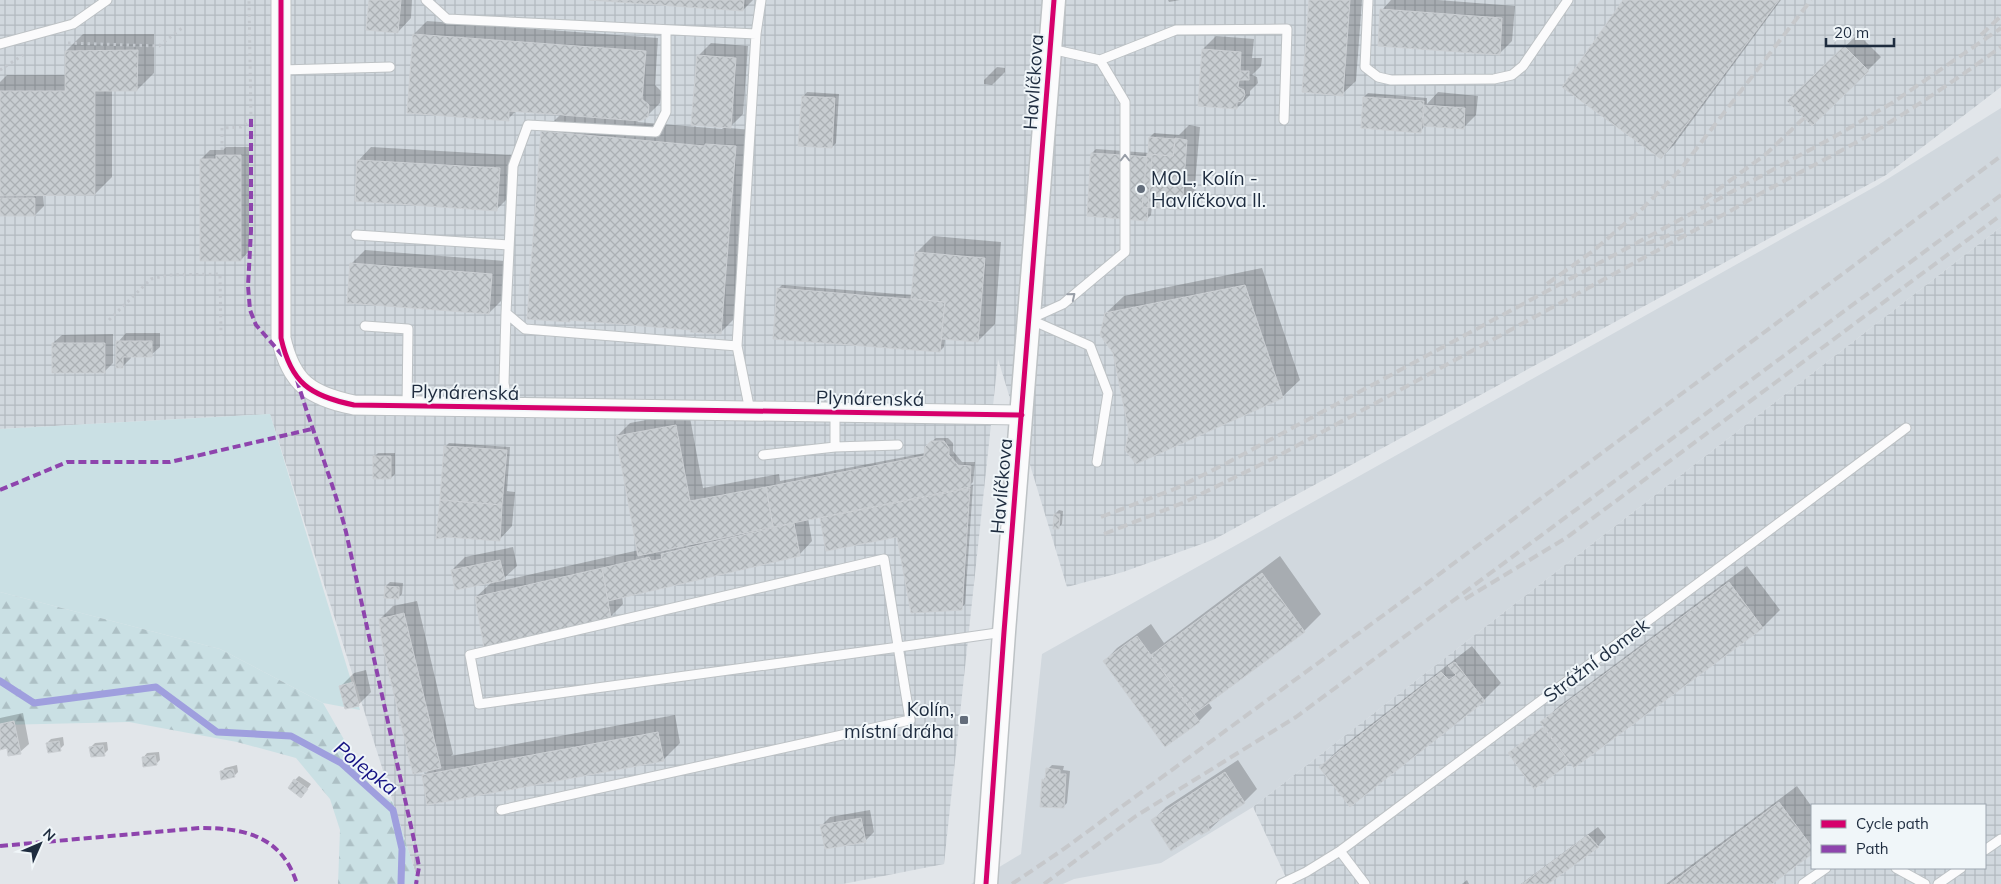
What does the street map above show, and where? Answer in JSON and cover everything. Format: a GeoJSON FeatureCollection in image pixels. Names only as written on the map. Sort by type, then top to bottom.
{"type":"FeatureCollection","features":[{"type":"Feature","properties":{"kind":"street","name":"Plynárenská"},"geometry":{"type":"LineString","coordinates":[[281,0],[279,316],[281,338],[286,359],[297,378],[311,390],[332,400],[354,405],[1022,415]]}},
{"type":"Feature","properties":{"kind":"street","name":"Havlíčkova"},"geometry":{"type":"LineString","coordinates":[[986,884],[1054,0]]}},
{"type":"Feature","properties":{"kind":"lane"},"geometry":{"type":"LineString","coordinates":[[0,44],[73,24],[100,7],[107,0]]}},
{"type":"Feature","properties":{"kind":"lane"},"geometry":{"type":"LineString","coordinates":[[426,0],[447,19],[756,34]]}},
{"type":"Feature","properties":{"kind":"lane"},"geometry":{"type":"LineString","coordinates":[[750,411],[737,346],[756,34],[761,0]]}},
{"type":"Feature","properties":{"kind":"lane"},"geometry":{"type":"LineString","coordinates":[[1368,0],[1365,67],[1378,77],[1391,80],[1494,79],[1512,75],[1523,66],[1568,0]]}},
{"type":"Feature","properties":{"kind":"lane"},"geometry":{"type":"LineString","coordinates":[[1051,49],[1100,60],[1176,30],[1287,29],[1284,120]]}},
{"type":"Feature","properties":{"kind":"lane"},"geometry":{"type":"LineString","coordinates":[[508,407],[504,370],[513,166],[528,125],[656,132],[666,112],[666,30]]}},
{"type":"Feature","properties":{"kind":"lane"},"geometry":{"type":"LineString","coordinates":[[1029,319],[1063,304],[1125,252],[1125,102],[1100,60]]}},
{"type":"Feature","properties":{"kind":"lane"},"geometry":{"type":"LineString","coordinates":[[281,70],[390,67]]}},
{"type":"Feature","properties":{"kind":"lane"},"geometry":{"type":"LineString","coordinates":[[356,236],[509,245]]}},
{"type":"Feature","properties":{"kind":"lane"},"geometry":{"type":"LineString","coordinates":[[506,313],[525,329],[737,346]]}},
{"type":"Feature","properties":{"kind":"lane"},"geometry":{"type":"LineString","coordinates":[[1029,319],[1090,346],[1108,393],[1097,462]]}},
{"type":"Feature","properties":{"kind":"lane"},"geometry":{"type":"LineString","coordinates":[[366,326],[408,329],[407,406]]}},
{"type":"Feature","properties":{"kind":"lane"},"geometry":{"type":"LineString","coordinates":[[835,412],[835,447]]}},
{"type":"Feature","properties":{"kind":"lane","name":"Strážní domek"},"geometry":{"type":"LineString","coordinates":[[1281,884],[1306,872],[1340,851],[1906,428]]}},
{"type":"Feature","properties":{"kind":"lane"},"geometry":{"type":"LineString","coordinates":[[763,455],[835,447],[898,445]]}},
{"type":"Feature","properties":{"kind":"lane"},"geometry":{"type":"LineString","coordinates":[[501,810],[910,720],[899,647],[884,559],[470,655],[479,704],[899,647],[1004,632]]}},
{"type":"Feature","properties":{"kind":"lane"},"geometry":{"type":"LineString","coordinates":[[1986,849],[2001,839]]}},
{"type":"Feature","properties":{"kind":"lane"},"geometry":{"type":"LineString","coordinates":[[1340,851],[1365,884]]}},
{"type":"Feature","properties":{"kind":"lane"},"geometry":{"type":"LineString","coordinates":[[1803,884],[1825,869]]}},
{"type":"Feature","properties":{"kind":"lane"},"geometry":{"type":"LineString","coordinates":[[1898,869],[1925,884]]}},
{"type":"Feature","properties":{"kind":"lane"},"geometry":{"type":"LineString","coordinates":[[1938,884],[1960,869]]}},
{"type":"Feature","properties":{"kind":"path"},"geometry":{"type":"LineString","coordinates":[[222,150],[222,128],[241,127],[251,118],[249,0]]}},
{"type":"Feature","properties":{"kind":"path"},"geometry":{"type":"LineString","coordinates":[[62,43],[159,46],[182,28]]}},
{"type":"Feature","properties":{"kind":"path"},"geometry":{"type":"LineString","coordinates":[[0,70],[29,51]]}},
{"type":"Feature","properties":{"kind":"path"},"geometry":{"type":"LineString","coordinates":[[109,320],[151,279],[169,275],[220,274],[220,336]]}},
{"type":"Feature","properties":{"kind":"shaded area"},"geometry":{"type":"Polygon","coordinates":[[[0,0],[2001,0],[2001,87],[1886,175],[1213,540],[1123,572],[1067,587],[998,359],[944,864],[843,884],[419,884],[270,414],[0,429],[0,0]]]}},
{"type":"Feature","properties":{"kind":"shaded area"},"geometry":{"type":"Polygon","coordinates":[[[2001,108],[2001,227],[1253,807],[1161,863],[1074,879],[1063,884],[971,884],[1021,854],[1042,654],[1878,185],[2001,108]]]}},
{"type":"Feature","properties":{"kind":"shaded area"},"geometry":{"type":"Polygon","coordinates":[[[2001,227],[2001,884],[1289,884],[1253,807],[2001,227]]]}},
{"type":"Feature","properties":{"kind":"green space"},"geometry":{"type":"Polygon","coordinates":[[[270,414],[360,710],[323,703],[220,649],[0,592],[0,429],[270,414]]]}},
{"type":"Feature","properties":{"kind":"green space"},"geometry":{"type":"Polygon","coordinates":[[[0,592],[220,649],[323,703],[373,790],[393,802],[419,884],[338,884],[340,830],[330,799],[296,758],[237,742],[129,722],[0,725],[0,592]]]}},
{"type":"Feature","properties":{"kind":"building"},"geometry":{"type":"Polygon","coordinates":[[[369,0],[401,0],[398,33],[366,30],[369,0]]]}},
{"type":"Feature","properties":{"kind":"building"},"geometry":{"type":"Polygon","coordinates":[[[589,0],[744,0],[743,11],[589,0]]]}},
{"type":"Feature","properties":{"kind":"building"},"geometry":{"type":"Polygon","coordinates":[[[1309,0],[1350,0],[1343,96],[1302,92],[1309,0]]]}},
{"type":"Feature","properties":{"kind":"building"},"geometry":{"type":"Polygon","coordinates":[[[1623,0],[1779,0],[1661,159],[1562,87],[1623,0]]]}},
{"type":"Feature","properties":{"kind":"building"},"geometry":{"type":"Polygon","coordinates":[[[1380,9],[1502,18],[1500,55],[1378,46],[1380,9]]]}},
{"type":"Feature","properties":{"kind":"building"},"geometry":{"type":"Polygon","coordinates":[[[413,34],[646,51],[642,99],[649,105],[648,117],[640,121],[509,111],[509,121],[407,113],[413,34]]]}},
{"type":"Feature","properties":{"kind":"building"},"geometry":{"type":"Polygon","coordinates":[[[1844,46],[1869,71],[1812,126],[1787,101],[1844,46]]]}},
{"type":"Feature","properties":{"kind":"building"},"geometry":{"type":"Polygon","coordinates":[[[1202,49],[1241,52],[1240,71],[1249,71],[1249,80],[1239,80],[1238,87],[1244,90],[1245,95],[1242,101],[1237,102],[1237,109],[1198,106],[1202,49]]]}},
{"type":"Feature","properties":{"kind":"building"},"geometry":{"type":"Polygon","coordinates":[[[138,50],[137,91],[95,91],[95,195],[0,196],[0,91],[65,91],[65,51],[138,50]]]}},
{"type":"Feature","properties":{"kind":"building"},"geometry":{"type":"Polygon","coordinates":[[[697,55],[736,58],[731,128],[691,125],[697,55]]]}},
{"type":"Feature","properties":{"kind":"building"},"geometry":{"type":"Polygon","coordinates":[[[802,96],[835,98],[832,148],[798,146],[802,96]]]}},
{"type":"Feature","properties":{"kind":"building"},"geometry":{"type":"Polygon","coordinates":[[[1363,97],[1424,101],[1421,133],[1361,128],[1363,97]]]}},
{"type":"Feature","properties":{"kind":"building"},"geometry":{"type":"Polygon","coordinates":[[[1424,105],[1465,108],[1464,129],[1423,126],[1424,105]]]}},
{"type":"Feature","properties":{"kind":"building"},"geometry":{"type":"Polygon","coordinates":[[[541,131],[705,146],[705,144],[736,146],[721,334],[570,320],[570,322],[527,319],[541,131]]]}},
{"type":"Feature","properties":{"kind":"building"},"geometry":{"type":"Polygon","coordinates":[[[1149,137],[1175,139],[1173,156],[1148,154],[1149,137]]]}},
{"type":"Feature","properties":{"kind":"building"},"geometry":{"type":"Polygon","coordinates":[[[1175,138],[1187,140],[1182,210],[1142,207],[1147,154],[1173,156],[1175,138]]]}},
{"type":"Feature","properties":{"kind":"building"},"geometry":{"type":"Polygon","coordinates":[[[1091,153],[1152,157],[1147,221],[1087,216],[1091,153]]]}},
{"type":"Feature","properties":{"kind":"building"},"geometry":{"type":"Polygon","coordinates":[[[216,155],[241,155],[241,261],[200,261],[200,159],[216,159],[216,155]]]}},
{"type":"Feature","properties":{"kind":"building"},"geometry":{"type":"Polygon","coordinates":[[[357,160],[500,168],[497,211],[355,201],[357,160]]]}},
{"type":"Feature","properties":{"kind":"building"},"geometry":{"type":"Polygon","coordinates":[[[0,198],[35,198],[35,216],[0,216],[0,198]]]}},
{"type":"Feature","properties":{"kind":"building"},"geometry":{"type":"Polygon","coordinates":[[[915,252],[985,258],[978,342],[941,339],[945,302],[911,299],[915,252]]]}},
{"type":"Feature","properties":{"kind":"building"},"geometry":{"type":"Polygon","coordinates":[[[350,263],[492,274],[489,314],[347,303],[350,263]]]}},
{"type":"Feature","properties":{"kind":"building"},"geometry":{"type":"Polygon","coordinates":[[[1245,285],[1283,398],[1136,464],[1125,450],[1129,432],[1113,353],[1100,335],[1105,313],[1245,285]]]}},
{"type":"Feature","properties":{"kind":"building"},"geometry":{"type":"Polygon","coordinates":[[[777,288],[945,302],[940,352],[773,339],[777,288]]]}},
{"type":"Feature","properties":{"kind":"building"},"geometry":{"type":"Polygon","coordinates":[[[116,341],[152,341],[152,357],[123,357],[123,368],[116,368],[116,341]]]}},
{"type":"Feature","properties":{"kind":"building"},"geometry":{"type":"Polygon","coordinates":[[[52,343],[105,343],[105,373],[52,373],[52,343]]]}},
{"type":"Feature","properties":{"kind":"building"},"geometry":{"type":"Polygon","coordinates":[[[676,425],[690,501],[766,487],[773,527],[638,556],[616,436],[676,425]]]}},
{"type":"Feature","properties":{"kind":"building"},"geometry":{"type":"Polygon","coordinates":[[[931,441],[944,441],[949,448],[949,455],[958,465],[971,466],[970,487],[773,527],[766,487],[924,456],[925,447],[931,441]]]}},
{"type":"Feature","properties":{"kind":"building"},"geometry":{"type":"Polygon","coordinates":[[[444,446],[507,450],[502,505],[440,500],[444,446]]]}},
{"type":"Feature","properties":{"kind":"building"},"geometry":{"type":"Polygon","coordinates":[[[373,456],[391,456],[391,479],[373,479],[373,456]]]}},
{"type":"Feature","properties":{"kind":"building"},"geometry":{"type":"Polygon","coordinates":[[[970,488],[962,610],[911,613],[897,537],[826,551],[820,518],[970,488]]]}},
{"type":"Feature","properties":{"kind":"building"},"geometry":{"type":"Polygon","coordinates":[[[440,500],[502,505],[500,541],[447,537],[436,539],[440,500]]]}},
{"type":"Feature","properties":{"kind":"building"},"geometry":{"type":"Polygon","coordinates":[[[1054,514],[1060,514],[1059,529],[1053,529],[1054,514]]]}},
{"type":"Feature","properties":{"kind":"building"},"geometry":{"type":"Polygon","coordinates":[[[794,523],[800,556],[608,601],[602,568],[649,557],[651,561],[662,559],[661,554],[794,523]]]}},
{"type":"Feature","properties":{"kind":"building"},"geometry":{"type":"Polygon","coordinates":[[[500,560],[505,580],[455,590],[451,570],[500,560]]]}},
{"type":"Feature","properties":{"kind":"building"},"geometry":{"type":"Polygon","coordinates":[[[602,568],[611,618],[484,647],[475,597],[602,568]]]}},
{"type":"Feature","properties":{"kind":"building"},"geometry":{"type":"Polygon","coordinates":[[[1262,573],[1305,632],[1194,714],[1151,655],[1262,573]]]}},
{"type":"Feature","properties":{"kind":"building"},"geometry":{"type":"Polygon","coordinates":[[[1729,582],[1763,628],[1574,768],[1540,722],[1729,582]]]}},
{"type":"Feature","properties":{"kind":"building"},"geometry":{"type":"Polygon","coordinates":[[[385,586],[399,587],[399,599],[384,598],[385,586]]]}},
{"type":"Feature","properties":{"kind":"building"},"geometry":{"type":"Polygon","coordinates":[[[404,613],[441,768],[413,774],[383,648],[379,619],[404,613]]]}},
{"type":"Feature","properties":{"kind":"building"},"geometry":{"type":"Polygon","coordinates":[[[1137,636],[1200,722],[1165,747],[1103,661],[1137,636]]]}},
{"type":"Feature","properties":{"kind":"building"},"geometry":{"type":"Polygon","coordinates":[[[1455,662],[1485,701],[1350,807],[1319,767],[1441,672],[1449,680],[1456,675],[1448,666],[1455,662]]]}},
{"type":"Feature","properties":{"kind":"building"},"geometry":{"type":"Polygon","coordinates":[[[353,682],[359,706],[345,709],[339,686],[353,682]]]}},
{"type":"Feature","properties":{"kind":"building"},"geometry":{"type":"Polygon","coordinates":[[[14,721],[21,754],[8,756],[7,748],[0,750],[0,724],[14,721]]]}},
{"type":"Feature","properties":{"kind":"building"},"geometry":{"type":"Polygon","coordinates":[[[1543,727],[1570,763],[1534,789],[1508,753],[1543,727]]]}},
{"type":"Feature","properties":{"kind":"building"},"geometry":{"type":"Polygon","coordinates":[[[658,732],[664,761],[427,805],[422,775],[658,732]]]}},
{"type":"Feature","properties":{"kind":"building"},"geometry":{"type":"Polygon","coordinates":[[[59,741],[61,751],[48,753],[46,743],[59,741]]]}},
{"type":"Feature","properties":{"kind":"building"},"geometry":{"type":"Polygon","coordinates":[[[103,745],[105,756],[91,757],[89,747],[103,745]]]}},
{"type":"Feature","properties":{"kind":"building"},"geometry":{"type":"Polygon","coordinates":[[[155,755],[157,765],[143,767],[142,757],[155,755]]]}},
{"type":"Feature","properties":{"kind":"building"},"geometry":{"type":"Polygon","coordinates":[[[1046,768],[1060,770],[1060,774],[1066,774],[1064,808],[1040,807],[1042,779],[1045,780],[1046,768]]]}},
{"type":"Feature","properties":{"kind":"building"},"geometry":{"type":"Polygon","coordinates":[[[233,769],[235,777],[221,780],[220,771],[233,769]]]}},
{"type":"Feature","properties":{"kind":"building"},"geometry":{"type":"Polygon","coordinates":[[[1225,772],[1245,803],[1208,827],[1210,830],[1201,835],[1199,833],[1171,851],[1151,820],[1225,772]]]}},
{"type":"Feature","properties":{"kind":"building"},"geometry":{"type":"Polygon","coordinates":[[[294,779],[308,789],[301,798],[288,788],[294,779]]]}},
{"type":"Feature","properties":{"kind":"building"},"geometry":{"type":"Polygon","coordinates":[[[1779,802],[1811,846],[1811,855],[1772,884],[1670,884],[1779,802]]]}},
{"type":"Feature","properties":{"kind":"building"},"geometry":{"type":"Polygon","coordinates":[[[861,818],[866,842],[825,849],[820,825],[861,818]]]}},
{"type":"Feature","properties":{"kind":"building"},"geometry":{"type":"Polygon","coordinates":[[[1588,835],[1599,847],[1548,884],[1522,884],[1588,835]]]}},
{"type":"Feature","properties":{"kind":"waterway","name":"Polepka"},"geometry":{"type":"LineString","coordinates":[[0,681],[34,703],[156,687],[217,732],[291,736],[341,763],[393,810],[402,849],[401,884]]}},
{"type":"Feature","properties":{"kind":"railway"},"geometry":{"type":"LineString","coordinates":[[1547,284],[1593,251],[1641,210],[1680,170],[1811,0]]}},
{"type":"Feature","properties":{"kind":"railway"},"geometry":{"type":"LineString","coordinates":[[1981,35],[2001,16]]}},
{"type":"Feature","properties":{"kind":"railway"},"geometry":{"type":"LineString","coordinates":[[1101,517],[1177,488],[1227,463],[1832,138],[1892,103],[2001,28]]}},
{"type":"Feature","properties":{"kind":"railway"},"geometry":{"type":"LineString","coordinates":[[1104,534],[1185,502],[1276,457],[1732,210],[1874,132],[1930,97],[2001,47]]}},
{"type":"Feature","properties":{"kind":"railway"},"geometry":{"type":"LineString","coordinates":[[1704,200],[1766,154],[1804,118]]}},
{"type":"Feature","properties":{"kind":"railway"},"geometry":{"type":"LineString","coordinates":[[1012,884],[1061,851],[1422,587],[2001,156]]}},
{"type":"Feature","properties":{"kind":"railway"},"geometry":{"type":"LineString","coordinates":[[1044,884],[1136,816],[1296,717],[2001,195]]}},
{"type":"Feature","properties":{"kind":"railway"},"geometry":{"type":"LineString","coordinates":[[1465,599],[1566,538],[2001,215]]}},
{"type":"Feature","properties":{"kind":"railway"},"geometry":{"type":"LineString","coordinates":[[1646,244],[1688,228]]}},
{"type":"Feature","properties":{"kind":"marked path"},"geometry":{"type":"LineString","coordinates":[[251,119],[251,231],[248,286],[250,310],[256,325],[284,357]]}},
{"type":"Feature","properties":{"kind":"marked path"},"geometry":{"type":"LineString","coordinates":[[297,380],[346,532],[414,840],[419,867],[416,884]]}},
{"type":"Feature","properties":{"kind":"marked path"},"geometry":{"type":"LineString","coordinates":[[0,490],[67,462],[170,462],[312,429]]}},
{"type":"Feature","properties":{"kind":"marked path"},"geometry":{"type":"LineString","coordinates":[[0,846],[200,828],[232,830],[247,833],[272,845],[282,855],[297,884]]}},
{"type":"Feature","properties":{"kind":"cycle path"},"geometry":{"type":"LineString","coordinates":[[281,0],[281,338],[290,366],[297,377],[314,392],[354,405],[1022,415]]}},
{"type":"Feature","properties":{"kind":"cycle path"},"geometry":{"type":"LineString","coordinates":[[986,884],[1054,0]]}},
{"type":"Feature","properties":{"kind":"place","name":"MOL, Kolín - Havlíčkova II."},"geometry":{"type":"Point","coordinates":[1141,189]}},
{"type":"Feature","properties":{"kind":"place","name":"Kolín, místní dráha"},"geometry":{"type":"Point","coordinates":[964,720]}}]}
